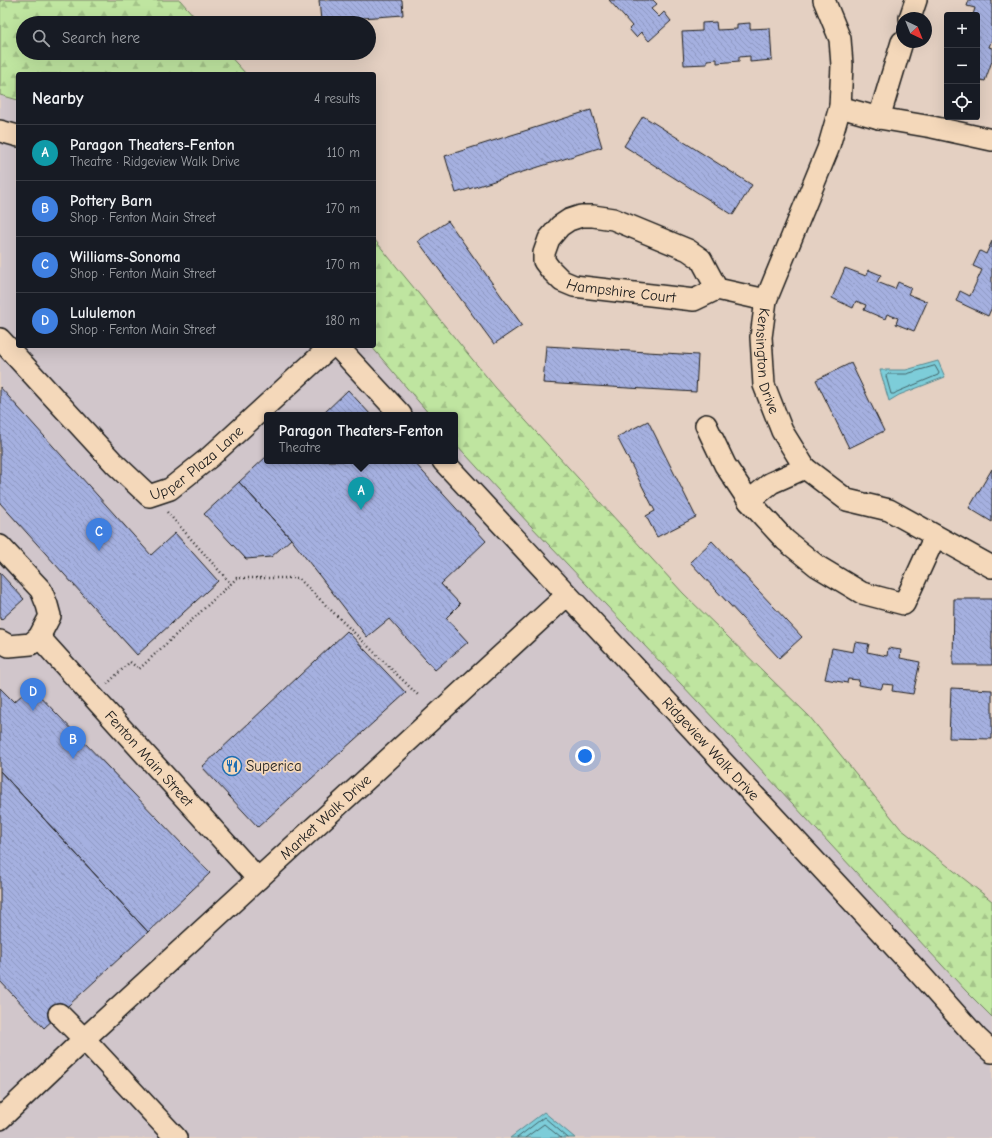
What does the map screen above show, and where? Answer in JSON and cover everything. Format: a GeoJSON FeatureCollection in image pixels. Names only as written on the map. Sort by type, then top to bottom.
{"type":"FeatureCollection","features":[{"type":"Feature","properties":{"kind":"street","name":"Kensington Drive"},"geometry":{"type":"LineString","coordinates":[[824,0],[840,39],[842,65],[840,107],[828,149],[766,300],[761,337],[764,385],[782,431],[805,468],[847,500],[889,510],[992,567]]}},
{"type":"Feature","properties":{"kind":"street"},"geometry":{"type":"LineString","coordinates":[[912,12],[916,0]]}},
{"type":"Feature","properties":{"kind":"street"},"geometry":{"type":"LineString","coordinates":[[879,118],[900,48]]}},
{"type":"Feature","properties":{"kind":"street"},"geometry":{"type":"LineString","coordinates":[[840,107],[879,118],[932,127],[992,140]]}},
{"type":"Feature","properties":{"kind":"street"},"geometry":{"type":"LineString","coordinates":[[0,131],[16,135]]}},
{"type":"Feature","properties":{"kind":"street","name":"Hampshire Court"},"geometry":{"type":"LineString","coordinates":[[581,216],[613,219],[688,250],[702,259],[717,289],[694,300],[574,286],[562,281],[550,269],[544,261],[544,253],[549,239],[560,226],[569,220],[581,216]]}},
{"type":"Feature","properties":{"kind":"street"},"geometry":{"type":"LineString","coordinates":[[717,289],[766,300]]}},
{"type":"Feature","properties":{"kind":"street","name":"Upper Plaza Lane"},"geometry":{"type":"LineString","coordinates":[[0,339],[114,463],[149,496],[170,489],[210,457],[329,348]]}},
{"type":"Feature","properties":{"kind":"street"},"geometry":{"type":"LineString","coordinates":[[339,348],[398,412]]}},
{"type":"Feature","properties":{"kind":"street"},"geometry":{"type":"LineString","coordinates":[[706,425],[726,465],[749,501],[785,540],[817,566],[862,593],[904,604],[935,536]]}},
{"type":"Feature","properties":{"kind":"street","name":"Ridgeview Walk Drive"},"geometry":{"type":"LineString","coordinates":[[446,464],[920,974],[977,1038],[992,1052]]}},
{"type":"Feature","properties":{"kind":"street"},"geometry":{"type":"LineString","coordinates":[[749,501],[771,483],[805,468]]}},
{"type":"Feature","properties":{"kind":"street"},"geometry":{"type":"LineString","coordinates":[[0,546],[41,590],[48,605],[50,616],[39,637],[31,644],[9,646],[0,641]]}},
{"type":"Feature","properties":{"kind":"street","name":"Market Walk Drive"},"geometry":{"type":"LineString","coordinates":[[0,1119],[84,1038],[567,595]]}},
{"type":"Feature","properties":{"kind":"street","name":"Fenton Main Street"},"geometry":{"type":"LineString","coordinates":[[39,637],[258,879]]}},
{"type":"Feature","properties":{"kind":"street"},"geometry":{"type":"LineString","coordinates":[[59,1014],[84,1038],[176,1138]]}},
{"type":"Feature","properties":{"kind":"street","name":"Ridgeview Walk Drive"},"geometry":{"type":"LineString","coordinates":[[977,1038],[992,1060]]}},
{"type":"Feature","properties":{"kind":"path"},"geometry":{"type":"LineString","coordinates":[[164,509],[231,584]]}},
{"type":"Feature","properties":{"kind":"path"},"geometry":{"type":"LineString","coordinates":[[107,684],[130,662],[139,669],[237,578],[298,578],[418,695]]}},
{"type":"Feature","properties":{"kind":"shaded area"},"geometry":{"type":"Polygon","coordinates":[[[0,95],[16,99],[16,348],[373,348],[427,412],[264,412],[264,464],[458,464],[458,445],[531,526],[718,723],[966,991],[992,1017],[992,1138],[0,1138],[0,95]]]}},
{"type":"Feature","properties":{"kind":"green space"},"geometry":{"type":"Polygon","coordinates":[[[0,0],[180,0],[194,16],[16,16],[16,60],[233,60],[244,72],[16,72],[16,99],[0,95],[0,0]]]}},
{"type":"Feature","properties":{"kind":"green space"},"geometry":{"type":"Polygon","coordinates":[[[376,241],[495,387],[683,593],[809,716],[901,829],[992,901],[992,1017],[966,991],[718,723],[531,526],[458,446],[458,412],[427,412],[373,348],[376,348],[376,241]]]}},
{"type":"Feature","properties":{"kind":"water"},"geometry":{"type":"Polygon","coordinates":[[[938,361],[945,377],[899,395],[889,401],[880,370],[906,370],[938,361]]]}},
{"type":"Feature","properties":{"kind":"water"},"geometry":{"type":"Polygon","coordinates":[[[544,1112],[575,1138],[510,1138],[544,1112]]]}},
{"type":"Feature","properties":{"kind":"building"},"geometry":{"type":"Polygon","coordinates":[[[319,0],[402,0],[403,15],[376,17],[321,16],[319,0]]]}},
{"type":"Feature","properties":{"kind":"building"},"geometry":{"type":"Polygon","coordinates":[[[609,0],[653,0],[657,4],[651,9],[659,17],[664,12],[671,21],[649,41],[641,32],[636,37],[629,29],[632,26],[609,0]]]}},
{"type":"Feature","properties":{"kind":"building"},"geometry":{"type":"Polygon","coordinates":[[[969,0],[992,0],[992,39],[989,47],[992,48],[992,61],[985,81],[981,80],[980,83],[980,12],[974,12],[975,8],[967,6],[969,0]]]}},
{"type":"Feature","properties":{"kind":"building"},"geometry":{"type":"Polygon","coordinates":[[[716,22],[717,30],[737,29],[737,24],[750,23],[750,29],[770,28],[772,60],[750,62],[750,56],[739,57],[739,61],[717,63],[717,59],[707,60],[707,64],[684,65],[682,32],[702,31],[702,23],[716,22]]]}},
{"type":"Feature","properties":{"kind":"building"},"geometry":{"type":"Polygon","coordinates":[[[591,110],[602,147],[456,193],[445,156],[591,110]]]}},
{"type":"Feature","properties":{"kind":"building"},"geometry":{"type":"Polygon","coordinates":[[[643,116],[752,185],[733,215],[624,146],[643,116]]]}},
{"type":"Feature","properties":{"kind":"building"},"geometry":{"type":"Polygon","coordinates":[[[448,221],[522,325],[494,344],[418,241],[448,221]]]}},
{"type":"Feature","properties":{"kind":"building"},"geometry":{"type":"Polygon","coordinates":[[[992,241],[992,307],[988,316],[956,301],[960,291],[970,296],[982,270],[973,266],[980,251],[986,254],[992,241]]]}},
{"type":"Feature","properties":{"kind":"building"},"geometry":{"type":"Polygon","coordinates":[[[845,268],[866,276],[869,270],[881,275],[877,282],[895,289],[898,282],[911,288],[908,294],[927,302],[914,331],[896,324],[898,318],[887,314],[885,319],[864,310],[866,305],[856,301],[853,308],[832,298],[845,268]]]}},
{"type":"Feature","properties":{"kind":"building"},"geometry":{"type":"Polygon","coordinates":[[[546,346],[698,355],[696,392],[543,383],[546,346]]]}},
{"type":"Feature","properties":{"kind":"building"},"geometry":{"type":"Polygon","coordinates":[[[851,363],[884,431],[849,448],[816,380],[851,363]]]}},
{"type":"Feature","properties":{"kind":"building"},"geometry":{"type":"Polygon","coordinates":[[[0,387],[151,555],[175,533],[218,581],[137,655],[0,503],[0,387]]]}},
{"type":"Feature","properties":{"kind":"building"},"geometry":{"type":"Polygon","coordinates":[[[348,390],[368,412],[325,412],[348,390]]]}},
{"type":"Feature","properties":{"kind":"building"},"geometry":{"type":"Polygon","coordinates":[[[648,421],[696,517],[657,537],[646,516],[655,511],[617,437],[648,421]]]}},
{"type":"Feature","properties":{"kind":"building"},"geometry":{"type":"Polygon","coordinates":[[[264,459],[264,464],[416,464],[486,541],[441,584],[460,604],[446,618],[468,642],[435,670],[389,619],[367,637],[291,539],[239,482],[264,459]]]}},
{"type":"Feature","properties":{"kind":"building"},"geometry":{"type":"Polygon","coordinates":[[[992,469],[992,522],[969,508],[992,469]]]}},
{"type":"Feature","properties":{"kind":"building"},"geometry":{"type":"Polygon","coordinates":[[[239,482],[291,539],[271,557],[246,559],[204,514],[239,482]]]}},
{"type":"Feature","properties":{"kind":"building"},"geometry":{"type":"Polygon","coordinates":[[[712,541],[802,637],[779,658],[690,562],[712,541]]]}},
{"type":"Feature","properties":{"kind":"building"},"geometry":{"type":"Polygon","coordinates":[[[0,573],[24,599],[1,620],[0,619],[0,573]]]}},
{"type":"Feature","properties":{"kind":"building"},"geometry":{"type":"Polygon","coordinates":[[[954,599],[992,599],[992,665],[953,665],[954,599]]]}},
{"type":"Feature","properties":{"kind":"building"},"geometry":{"type":"Polygon","coordinates":[[[347,631],[406,693],[258,827],[202,767],[347,631]]]}},
{"type":"Feature","properties":{"kind":"building"},"geometry":{"type":"Polygon","coordinates":[[[855,642],[869,644],[867,652],[887,656],[888,648],[901,650],[900,658],[920,662],[913,694],[892,691],[893,685],[883,684],[881,689],[858,685],[859,680],[848,679],[847,683],[825,679],[832,648],[853,652],[855,642]]]}},
{"type":"Feature","properties":{"kind":"building"},"geometry":{"type":"Polygon","coordinates":[[[31,687],[210,873],[148,932],[0,771],[0,688],[14,702],[31,687]]]}},
{"type":"Feature","properties":{"kind":"building"},"geometry":{"type":"Polygon","coordinates":[[[951,688],[992,690],[992,739],[949,738],[951,688]]]}},
{"type":"Feature","properties":{"kind":"building"},"geometry":{"type":"Polygon","coordinates":[[[0,771],[148,932],[44,1028],[0,981],[0,771]]]}},
{"type":"Feature","properties":{"kind":"place","name":"Paragon Theaters-Fenton"},"geometry":{"type":"Point","coordinates":[361,510]}},
{"type":"Feature","properties":{"kind":"place","name":"Williams-Sonoma"},"geometry":{"type":"Point","coordinates":[99,551]}},
{"type":"Feature","properties":{"kind":"place","name":"Lululemon"},"geometry":{"type":"Point","coordinates":[33,711]}},
{"type":"Feature","properties":{"kind":"place","name":"Pottery Barn"},"geometry":{"type":"Point","coordinates":[73,759]}},
{"type":"Feature","properties":{"kind":"place","name":"Superica"},"geometry":{"type":"Point","coordinates":[232,766]}}]}
